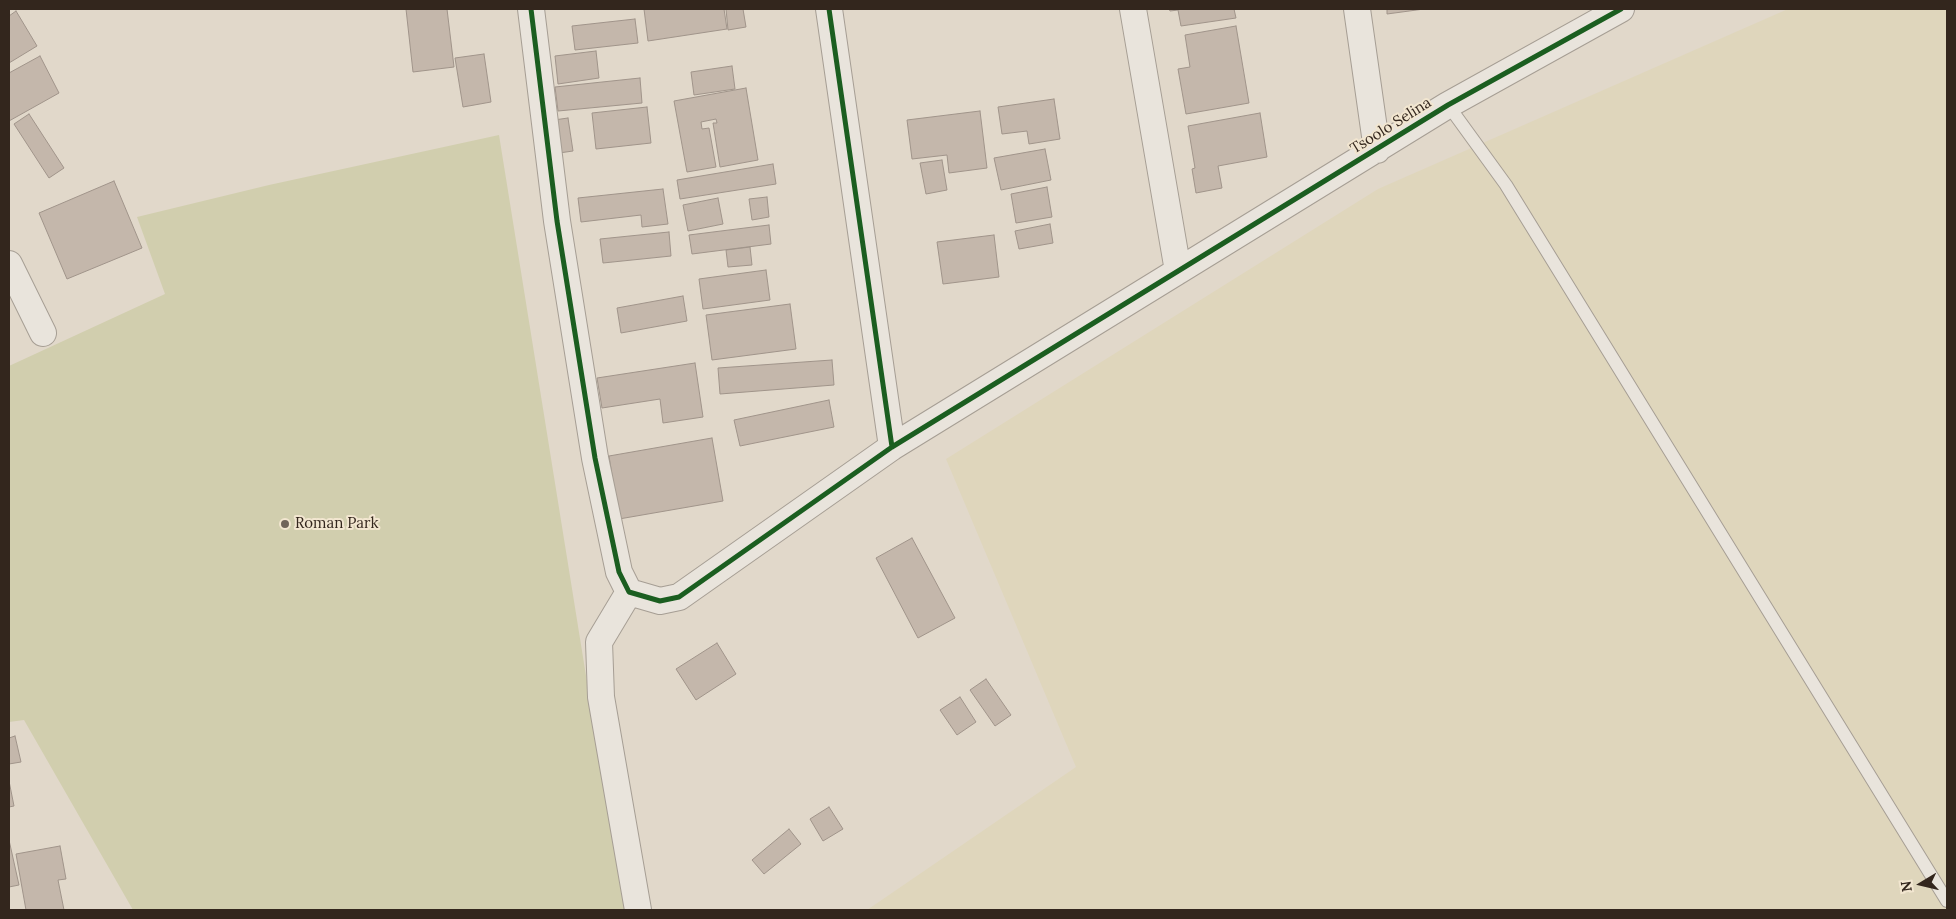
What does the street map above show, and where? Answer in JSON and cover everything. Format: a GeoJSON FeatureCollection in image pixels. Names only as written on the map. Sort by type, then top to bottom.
{"type":"FeatureCollection","features":[{"type":"Feature","properties":{"kind":"street"},"geometry":{"type":"LineString","coordinates":[[531,9],[557,221],[594,448],[619,572],[629,592],[599,642],[600,697],[638,910]]}},
{"type":"Feature","properties":{"kind":"street"},"geometry":{"type":"LineString","coordinates":[[829,9],[892,447]]}},
{"type":"Feature","properties":{"kind":"street"},"geometry":{"type":"LineString","coordinates":[[1133,9],[1178,272]]}},
{"type":"Feature","properties":{"kind":"street"},"geometry":{"type":"LineString","coordinates":[[1356,9],[1377,150]]}},
{"type":"Feature","properties":{"kind":"street","name":"Tsoolo Selina"},"geometry":{"type":"LineString","coordinates":[[629,592],[660,601],[680,597],[892,447],[1377,150],[1580,19],[1621,9]]}},
{"type":"Feature","properties":{"kind":"street"},"geometry":{"type":"LineString","coordinates":[[9,264],[43,333]]}},
{"type":"Feature","properties":{"kind":"lane"},"geometry":{"type":"LineString","coordinates":[[1448,105],[1506,185],[1947,901]]}},
{"type":"Feature","properties":{"kind":"shaded area"},"geometry":{"type":"Polygon","coordinates":[[[1788,9],[1947,9],[1947,910],[867,910],[1076,767],[946,459],[1378,189],[1788,9]]]}},
{"type":"Feature","properties":{"kind":"shaded area","name":"Roman Park"},"geometry":{"type":"Polygon","coordinates":[[[499,135],[587,682],[633,910],[133,910],[24,720],[9,722],[9,366],[165,294],[137,217],[269,185],[499,135]]]}},
{"type":"Feature","properties":{"kind":"building"},"geometry":{"type":"Polygon","coordinates":[[[406,9],[447,9],[454,67],[413,72],[406,9]]]}},
{"type":"Feature","properties":{"kind":"building"},"geometry":{"type":"Polygon","coordinates":[[[644,9],[724,9],[727,29],[648,41],[644,9]]]}},
{"type":"Feature","properties":{"kind":"building"},"geometry":{"type":"Polygon","coordinates":[[[726,9],[743,9],[746,27],[728,30],[726,9]]]}},
{"type":"Feature","properties":{"kind":"building"},"geometry":{"type":"Polygon","coordinates":[[[1169,9],[1234,9],[1236,18],[1181,26],[1178,10],[1170,11],[1169,9]]]}},
{"type":"Feature","properties":{"kind":"building"},"geometry":{"type":"Polygon","coordinates":[[[1387,9],[1424,9],[1387,14],[1387,9]]]}},
{"type":"Feature","properties":{"kind":"building"},"geometry":{"type":"Polygon","coordinates":[[[16,11],[37,46],[9,63],[9,16],[16,11]]]}},
{"type":"Feature","properties":{"kind":"building"},"geometry":{"type":"Polygon","coordinates":[[[635,19],[638,43],[575,50],[572,26],[635,19]]]}},
{"type":"Feature","properties":{"kind":"building"},"geometry":{"type":"Polygon","coordinates":[[[1236,26],[1249,103],[1186,114],[1178,69],[1190,67],[1185,35],[1236,26]]]}},
{"type":"Feature","properties":{"kind":"building"},"geometry":{"type":"Polygon","coordinates":[[[596,51],[599,78],[558,84],[555,56],[596,51]]]}},
{"type":"Feature","properties":{"kind":"building"},"geometry":{"type":"Polygon","coordinates":[[[484,54],[491,102],[463,107],[455,58],[484,54]]]}},
{"type":"Feature","properties":{"kind":"building"},"geometry":{"type":"Polygon","coordinates":[[[40,56],[59,93],[9,121],[9,73],[40,56]]]}},
{"type":"Feature","properties":{"kind":"building"},"geometry":{"type":"Polygon","coordinates":[[[732,66],[735,89],[694,95],[691,72],[732,66]]]}},
{"type":"Feature","properties":{"kind":"building"},"geometry":{"type":"Polygon","coordinates":[[[640,78],[642,103],[558,111],[555,87],[640,78]]]}},
{"type":"Feature","properties":{"kind":"building"},"geometry":{"type":"Polygon","coordinates":[[[746,88],[758,160],[720,167],[713,123],[717,123],[716,119],[701,122],[702,129],[709,128],[716,167],[687,172],[674,101],[746,88]]]}},
{"type":"Feature","properties":{"kind":"building"},"geometry":{"type":"Polygon","coordinates":[[[1054,99],[1060,139],[1029,144],[1027,131],[1002,134],[998,107],[1054,99]]]}},
{"type":"Feature","properties":{"kind":"building"},"geometry":{"type":"Polygon","coordinates":[[[647,107],[651,143],[596,149],[592,113],[647,107]]]}},
{"type":"Feature","properties":{"kind":"building"},"geometry":{"type":"Polygon","coordinates":[[[980,111],[987,168],[949,173],[947,155],[912,159],[907,120],[980,111]]]}},
{"type":"Feature","properties":{"kind":"building"},"geometry":{"type":"Polygon","coordinates":[[[1260,113],[1267,157],[1218,166],[1222,188],[1196,193],[1192,169],[1195,168],[1188,126],[1260,113]]]}},
{"type":"Feature","properties":{"kind":"building"},"geometry":{"type":"Polygon","coordinates":[[[29,114],[64,168],[49,178],[14,124],[29,114]]]}},
{"type":"Feature","properties":{"kind":"building"},"geometry":{"type":"Polygon","coordinates":[[[568,118],[573,151],[559,153],[554,120],[568,118]]]}},
{"type":"Feature","properties":{"kind":"building"},"geometry":{"type":"Polygon","coordinates":[[[1045,149],[1051,180],[1001,190],[994,158],[1045,149]]]}},
{"type":"Feature","properties":{"kind":"building"},"geometry":{"type":"Polygon","coordinates":[[[942,160],[947,190],[926,194],[920,163],[942,160]]]}},
{"type":"Feature","properties":{"kind":"building"},"geometry":{"type":"Polygon","coordinates":[[[773,164],[776,184],[680,199],[677,180],[773,164]]]}},
{"type":"Feature","properties":{"kind":"building"},"geometry":{"type":"Polygon","coordinates":[[[114,181],[142,248],[67,279],[39,213],[114,181]]]}},
{"type":"Feature","properties":{"kind":"building"},"geometry":{"type":"Polygon","coordinates":[[[1047,187],[1052,217],[1016,223],[1011,194],[1047,187]]]}},
{"type":"Feature","properties":{"kind":"building"},"geometry":{"type":"Polygon","coordinates":[[[663,189],[668,224],[642,227],[641,215],[581,222],[578,198],[663,189]]]}},
{"type":"Feature","properties":{"kind":"building"},"geometry":{"type":"Polygon","coordinates":[[[767,197],[769,217],[752,220],[749,199],[767,197]]]}},
{"type":"Feature","properties":{"kind":"building"},"geometry":{"type":"Polygon","coordinates":[[[718,198],[723,224],[688,231],[683,205],[718,198]]]}},
{"type":"Feature","properties":{"kind":"building"},"geometry":{"type":"Polygon","coordinates":[[[1050,224],[1053,243],[1019,249],[1015,231],[1050,224]]]}},
{"type":"Feature","properties":{"kind":"building"},"geometry":{"type":"Polygon","coordinates":[[[769,225],[771,244],[692,254],[689,235],[769,225]]]}},
{"type":"Feature","properties":{"kind":"building"},"geometry":{"type":"Polygon","coordinates":[[[669,232],[671,256],[603,263],[600,239],[669,232]]]}},
{"type":"Feature","properties":{"kind":"building"},"geometry":{"type":"Polygon","coordinates":[[[994,235],[999,277],[943,284],[937,242],[994,235]]]}},
{"type":"Feature","properties":{"kind":"building"},"geometry":{"type":"Polygon","coordinates":[[[750,247],[752,265],[728,267],[726,250],[750,247]]]}},
{"type":"Feature","properties":{"kind":"building"},"geometry":{"type":"Polygon","coordinates":[[[766,270],[770,300],[703,309],[699,279],[766,270]]]}},
{"type":"Feature","properties":{"kind":"building"},"geometry":{"type":"Polygon","coordinates":[[[683,296],[687,321],[621,333],[617,308],[683,296]]]}},
{"type":"Feature","properties":{"kind":"building"},"geometry":{"type":"Polygon","coordinates":[[[790,304],[796,349],[712,360],[706,315],[790,304]]]}},
{"type":"Feature","properties":{"kind":"building"},"geometry":{"type":"Polygon","coordinates":[[[832,360],[834,385],[720,394],[718,368],[832,360]]]}},
{"type":"Feature","properties":{"kind":"building"},"geometry":{"type":"Polygon","coordinates":[[[695,363],[703,417],[663,423],[660,399],[602,408],[597,378],[695,363]]]}},
{"type":"Feature","properties":{"kind":"building"},"geometry":{"type":"Polygon","coordinates":[[[829,400],[834,427],[740,446],[734,420],[829,400]]]}},
{"type":"Feature","properties":{"kind":"building"},"geometry":{"type":"Polygon","coordinates":[[[712,438],[723,501],[619,519],[609,456],[712,438]]]}},
{"type":"Feature","properties":{"kind":"building"},"geometry":{"type":"Polygon","coordinates":[[[912,538],[955,618],[918,638],[876,558],[912,538]]]}},
{"type":"Feature","properties":{"kind":"building"},"geometry":{"type":"Polygon","coordinates":[[[717,643],[736,674],[696,700],[676,669],[717,643]]]}},
{"type":"Feature","properties":{"kind":"building"},"geometry":{"type":"Polygon","coordinates":[[[986,679],[1011,715],[995,726],[970,690],[986,679]]]}},
{"type":"Feature","properties":{"kind":"building"},"geometry":{"type":"Polygon","coordinates":[[[960,697],[976,722],[957,735],[940,710],[960,697]]]}},
{"type":"Feature","properties":{"kind":"building"},"geometry":{"type":"Polygon","coordinates":[[[15,736],[21,762],[9,764],[9,738],[15,736]]]}},
{"type":"Feature","properties":{"kind":"building"},"geometry":{"type":"Polygon","coordinates":[[[9,781],[14,806],[9,807],[9,781]]]}},
{"type":"Feature","properties":{"kind":"building"},"geometry":{"type":"Polygon","coordinates":[[[829,807],[843,829],[823,841],[810,819],[829,807]]]}},
{"type":"Feature","properties":{"kind":"building"},"geometry":{"type":"Polygon","coordinates":[[[789,829],[801,844],[764,874],[752,860],[789,829]]]}},
{"type":"Feature","properties":{"kind":"building"},"geometry":{"type":"Polygon","coordinates":[[[9,840],[19,885],[9,887],[9,840]]]}},
{"type":"Feature","properties":{"kind":"building"},"geometry":{"type":"Polygon","coordinates":[[[60,846],[66,879],[58,880],[64,910],[26,910],[16,854],[60,846]]]}},
{"type":"Feature","properties":{"kind":"cycle path"},"geometry":{"type":"LineString","coordinates":[[531,9],[557,221],[595,458],[619,572],[629,592],[660,601],[679,597],[892,447],[1448,105],[1621,9]]}},
{"type":"Feature","properties":{"kind":"cycle path"},"geometry":{"type":"LineString","coordinates":[[829,9],[892,447]]}},
{"type":"Feature","properties":{"kind":"place","name":"Roman Park"},"geometry":{"type":"Point","coordinates":[285,524]}}]}
